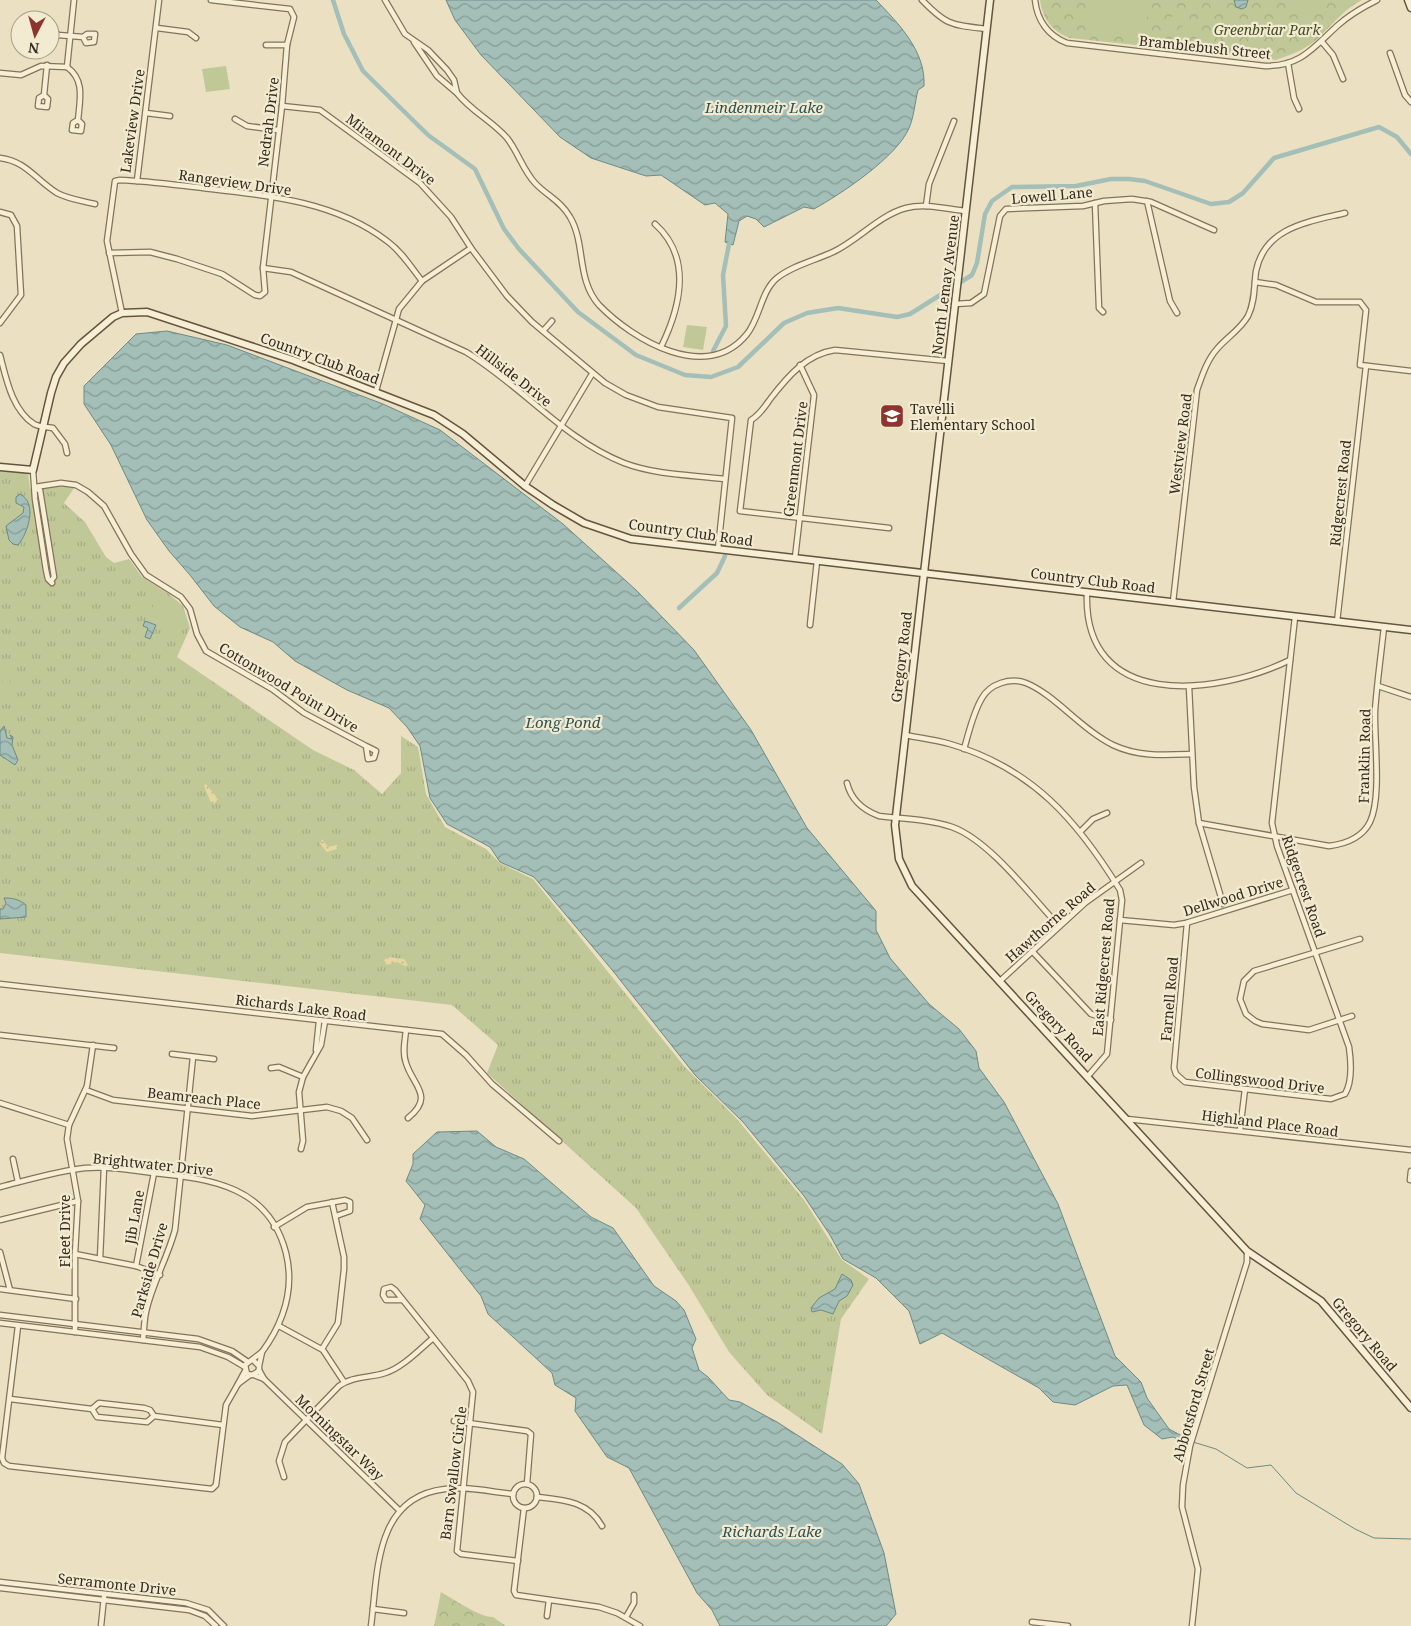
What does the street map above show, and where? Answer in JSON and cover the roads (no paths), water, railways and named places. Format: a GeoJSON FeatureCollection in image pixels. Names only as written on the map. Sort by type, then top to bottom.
{"type":"FeatureCollection","features":[{"type":"Feature","properties":{"kind":"street"},"geometry":{"type":"LineString","coordinates":[[67,67],[74,0]]}},
{"type":"Feature","properties":{"kind":"street","name":"Lakeview Drive"},"geometry":{"type":"LineString","coordinates":[[122,313],[107,241],[115,181],[137,181],[159,0]]}},
{"type":"Feature","properties":{"kind":"street","name":"Nedrah Drive"},"geometry":{"type":"LineString","coordinates":[[110,253],[150,252],[222,274],[257,296],[263,294],[266,289],[262,268],[282,106],[287,45],[294,17],[290,9],[211,0]]}},
{"type":"Feature","properties":{"kind":"street"},"geometry":{"type":"LineString","coordinates":[[385,0],[393,17],[414,42],[437,76],[457,92],[467,106],[507,139],[530,177],[563,206],[570,216],[579,240],[583,273],[595,300],[610,315],[634,333],[661,347],[683,355],[711,356],[730,349],[746,336],[753,326],[768,290],[782,274],[837,250],[894,212],[907,208],[926,206],[966,211]]}},
{"type":"Feature","properties":{"kind":"street"},"geometry":{"type":"LineString","coordinates":[[922,0],[945,22],[956,26],[987,29]]}},
{"type":"Feature","properties":{"kind":"street","name":"North Lemay Avenue"},"geometry":{"type":"LineString","coordinates":[[924,573],[990,0]]}},
{"type":"Feature","properties":{"kind":"street","name":"Bramblebush Street"},"geometry":{"type":"LineString","coordinates":[[1035,0],[1038,14],[1045,28],[1060,40],[1073,45],[1259,66],[1288,63],[1306,55],[1349,16],[1377,0]]}},
{"type":"Feature","properties":{"kind":"street"},"geometry":{"type":"LineString","coordinates":[[1408,0],[1411,8]]}},
{"type":"Feature","properties":{"kind":"street"},"geometry":{"type":"LineString","coordinates":[[156,28],[188,32],[196,38]]}},
{"type":"Feature","properties":{"kind":"street"},"geometry":{"type":"LineString","coordinates":[[60,35],[82,37]]}},
{"type":"Feature","properties":{"kind":"street"},"geometry":{"type":"LineString","coordinates":[[414,42],[428,50],[448,70],[454,80],[457,92]]}},
{"type":"Feature","properties":{"kind":"street"},"geometry":{"type":"LineString","coordinates":[[1322,42],[1333,55],[1343,79]]}},
{"type":"Feature","properties":{"kind":"street"},"geometry":{"type":"LineString","coordinates":[[266,45],[287,45]]}},
{"type":"Feature","properties":{"kind":"street"},"geometry":{"type":"LineString","coordinates":[[1390,54],[1405,95],[1411,102]]}},
{"type":"Feature","properties":{"kind":"street"},"geometry":{"type":"LineString","coordinates":[[1288,63],[1294,98],[1299,109]]}},
{"type":"Feature","properties":{"kind":"street"},"geometry":{"type":"LineString","coordinates":[[44,95],[47,65]]}},
{"type":"Feature","properties":{"kind":"street"},"geometry":{"type":"LineString","coordinates":[[0,73],[21,75],[41,66],[67,67],[74,72],[80,84],[78,120]]}},
{"type":"Feature","properties":{"kind":"street","name":"Miramont Drive"},"geometry":{"type":"LineString","coordinates":[[282,106],[320,110],[420,183],[444,208],[507,296],[592,374],[626,395],[653,406],[680,412],[732,418],[725,479]]}},
{"type":"Feature","properties":{"kind":"street"},"geometry":{"type":"LineString","coordinates":[[146,113],[170,116]]}},
{"type":"Feature","properties":{"kind":"street"},"geometry":{"type":"LineString","coordinates":[[235,119],[247,126],[278,130]]}},
{"type":"Feature","properties":{"kind":"street"},"geometry":{"type":"LineString","coordinates":[[926,206],[929,184],[954,121]]}},
{"type":"Feature","properties":{"kind":"street"},"geometry":{"type":"LineString","coordinates":[[0,158],[12,159],[26,166],[58,194],[95,204]]}},
{"type":"Feature","properties":{"kind":"street","name":"Rangeview Drive"},"geometry":{"type":"LineString","coordinates":[[137,181],[271,196],[317,207],[372,231],[397,249],[422,281]]}},
{"type":"Feature","properties":{"kind":"street","name":"Lowell Lane"},"geometry":{"type":"LineString","coordinates":[[955,304],[971,304],[984,294],[1000,216],[1006,209],[1083,206],[1132,199],[1147,201],[1214,230]]}},
{"type":"Feature","properties":{"kind":"street"},"geometry":{"type":"LineString","coordinates":[[1147,201],[1170,301],[1178,313]]}},
{"type":"Feature","properties":{"kind":"street"},"geometry":{"type":"LineString","coordinates":[[1095,203],[1099,308],[1103,312]]}},
{"type":"Feature","properties":{"kind":"street"},"geometry":{"type":"LineString","coordinates":[[0,212],[11,215],[17,226],[16,244],[22,286],[17,303],[0,323]]}},
{"type":"Feature","properties":{"kind":"street","name":"Westview Road"},"geometry":{"type":"LineString","coordinates":[[1172,602],[1197,390],[1211,356],[1242,325],[1248,315],[1261,256],[1272,241],[1283,231],[1301,223],[1345,213]]}},
{"type":"Feature","properties":{"kind":"street"},"geometry":{"type":"LineString","coordinates":[[655,224],[667,236],[675,250],[680,275],[677,309],[661,347]]}},
{"type":"Feature","properties":{"kind":"street"},"geometry":{"type":"LineString","coordinates":[[376,391],[399,309],[422,281],[471,248]]}},
{"type":"Feature","properties":{"kind":"street","name":"Hillside Drive"},"geometry":{"type":"LineString","coordinates":[[262,268],[291,272],[477,359],[561,426],[604,453],[625,463],[654,471],[725,479]]}},
{"type":"Feature","properties":{"kind":"street"},"geometry":{"type":"LineString","coordinates":[[1255,282],[1281,287],[1316,302],[1343,300],[1363,304],[1366,310],[1360,364],[1411,371]]}},
{"type":"Feature","properties":{"kind":"street","name":"Country Club Road"},"geometry":{"type":"LineString","coordinates":[[33,470],[56,377],[64,363],[101,325],[122,313],[147,312],[160,314],[376,391],[434,415],[453,425],[525,486],[584,523],[613,533],[645,541],[1411,630]]}},
{"type":"Feature","properties":{"kind":"street"},"geometry":{"type":"LineString","coordinates":[[543,331],[552,321]]}},
{"type":"Feature","properties":{"kind":"street"},"geometry":{"type":"LineString","coordinates":[[889,528],[740,511],[751,420],[757,417],[778,389],[800,365],[812,356],[834,350],[948,361]]}},
{"type":"Feature","properties":{"kind":"street"},"geometry":{"type":"LineString","coordinates":[[0,355],[9,389],[24,414],[35,424],[53,428],[65,444],[67,453]]}},
{"type":"Feature","properties":{"kind":"street","name":"Greenmont Drive"},"geometry":{"type":"LineString","coordinates":[[795,558],[814,395],[800,365]]}},
{"type":"Feature","properties":{"kind":"street","name":"Ridgecrest Road"},"geometry":{"type":"LineString","coordinates":[[1337,622],[1366,366]]}},
{"type":"Feature","properties":{"kind":"street"},"geometry":{"type":"LineString","coordinates":[[525,486],[592,374]]}},
{"type":"Feature","properties":{"kind":"street"},"geometry":{"type":"LineString","coordinates":[[0,467],[33,470],[36,488],[35,499],[46,570],[48,579],[51,582]]}},
{"type":"Feature","properties":{"kind":"street"},"geometry":{"type":"LineString","coordinates":[[718,549],[725,479]]}},
{"type":"Feature","properties":{"kind":"street","name":"Cottonwood Point Drive"},"geometry":{"type":"LineString","coordinates":[[36,488],[61,483],[76,485],[88,492],[104,506],[130,554],[146,575],[181,597],[190,609],[197,634],[206,651],[272,689],[304,712],[366,746]]}},
{"type":"Feature","properties":{"kind":"street"},"geometry":{"type":"LineString","coordinates":[[810,625],[817,560]]}},
{"type":"Feature","properties":{"kind":"street","name":"Gregory Road"},"geometry":{"type":"LineString","coordinates":[[924,573],[894,835],[898,859],[912,886],[1247,1251],[1322,1301],[1411,1408]]}},
{"type":"Feature","properties":{"kind":"street"},"geometry":{"type":"LineString","coordinates":[[1087,592],[1088,624],[1097,644],[1116,666],[1136,679],[1189,687],[1215,685],[1242,680],[1290,660]]}},
{"type":"Feature","properties":{"kind":"street","name":"Ridgecrest Road"},"geometry":{"type":"LineString","coordinates":[[1295,617],[1272,823],[1274,836],[1339,1020],[1350,1057],[1348,1086],[1342,1097]]}},
{"type":"Feature","properties":{"kind":"street","name":"Franklin Road"},"geometry":{"type":"LineString","coordinates":[[1199,823],[1329,846],[1342,844],[1358,836],[1370,822],[1374,810],[1375,711],[1384,627]]}},
{"type":"Feature","properties":{"kind":"street"},"geometry":{"type":"LineString","coordinates":[[964,748],[982,698],[993,687],[1013,681],[1025,683],[1040,692],[1095,735],[1114,746],[1134,753],[1153,755],[1192,754]]}},
{"type":"Feature","properties":{"kind":"street"},"geometry":{"type":"LineString","coordinates":[[1378,686],[1411,697]]}},
{"type":"Feature","properties":{"kind":"street"},"geometry":{"type":"LineString","coordinates":[[1189,687],[1192,754],[1199,823],[1222,904]]}},
{"type":"Feature","properties":{"kind":"street","name":"East Ridgecrest Road"},"geometry":{"type":"LineString","coordinates":[[905,735],[964,748],[980,754],[1023,777],[1062,809],[1081,831],[1120,890],[1122,900],[1106,1054],[1088,1076]]}},
{"type":"Feature","properties":{"kind":"street"},"geometry":{"type":"LineString","coordinates":[[847,783],[849,793],[863,808],[879,816],[938,823],[969,835],[989,851],[1059,926]]}},
{"type":"Feature","properties":{"kind":"street"},"geometry":{"type":"LineString","coordinates":[[1081,831],[1093,819],[1107,813]]}},
{"type":"Feature","properties":{"kind":"street","name":"Hawthorne Road"},"geometry":{"type":"LineString","coordinates":[[1000,981],[1085,902],[1141,864]]}},
{"type":"Feature","properties":{"kind":"street","name":"Dellwood Drive"},"geometry":{"type":"LineString","coordinates":[[1120,920],[1174,925],[1188,923],[1293,890]]}},
{"type":"Feature","properties":{"kind":"street","name":"Farnell Road"},"geometry":{"type":"LineString","coordinates":[[1178,1077],[1174,1068],[1188,923]]}},
{"type":"Feature","properties":{"kind":"street"},"geometry":{"type":"LineString","coordinates":[[1352,1016],[1309,1030],[1262,1024],[1250,1018],[1242,1007],[1240,1000],[1242,987],[1248,975],[1254,971],[1315,951],[1360,939]]}},
{"type":"Feature","properties":{"kind":"street"},"geometry":{"type":"LineString","coordinates":[[1032,951],[1091,1014],[1111,1020]]}},
{"type":"Feature","properties":{"kind":"street","name":"Richards Lake Road"},"geometry":{"type":"LineString","coordinates":[[0,984],[442,1034],[466,1055],[492,1084],[559,1141]]}},
{"type":"Feature","properties":{"kind":"street"},"geometry":{"type":"LineString","coordinates":[[316,1050],[319,1020]]}},
{"type":"Feature","properties":{"kind":"street"},"geometry":{"type":"LineString","coordinates":[[301,1149],[303,1141],[299,1092],[303,1077],[316,1050],[321,1045],[325,1021]]}},
{"type":"Feature","properties":{"kind":"street"},"geometry":{"type":"LineString","coordinates":[[406,1030],[404,1057],[421,1096],[418,1109],[408,1118]]}},
{"type":"Feature","properties":{"kind":"street"},"geometry":{"type":"LineString","coordinates":[[0,1035],[114,1048]]}},
{"type":"Feature","properties":{"kind":"street","name":"Fleet Drive"},"geometry":{"type":"LineString","coordinates":[[75,1332],[75,1254],[78,1201],[67,1146],[69,1126],[86,1090],[93,1045]]}},
{"type":"Feature","properties":{"kind":"street"},"geometry":{"type":"LineString","coordinates":[[172,1054],[214,1059]]}},
{"type":"Feature","properties":{"kind":"street","name":"Parkside Drive"},"geometry":{"type":"LineString","coordinates":[[143,1340],[146,1313],[169,1252],[175,1230],[179,1176],[193,1057]]}},
{"type":"Feature","properties":{"kind":"street"},"geometry":{"type":"LineString","coordinates":[[271,1068],[279,1067],[303,1077]]}},
{"type":"Feature","properties":{"kind":"street","name":"Collingswood Drive"},"geometry":{"type":"LineString","coordinates":[[1178,1077],[1185,1082],[1331,1099],[1342,1097]]}},
{"type":"Feature","properties":{"kind":"street"},"geometry":{"type":"LineString","coordinates":[[1240,1130],[1245,1089]]}},
{"type":"Feature","properties":{"kind":"street","name":"Beamreach Place"},"geometry":{"type":"LineString","coordinates":[[86,1090],[113,1100],[258,1116],[320,1107],[341,1111],[357,1123],[367,1140]]}},
{"type":"Feature","properties":{"kind":"street"},"geometry":{"type":"LineString","coordinates":[[0,1103],[69,1126]]}},
{"type":"Feature","properties":{"kind":"street","name":"Highland Place Road"},"geometry":{"type":"LineString","coordinates":[[1127,1119],[1411,1150]]}},
{"type":"Feature","properties":{"kind":"street"},"geometry":{"type":"LineString","coordinates":[[13,1159],[18,1182]]}},
{"type":"Feature","properties":{"kind":"street"},"geometry":{"type":"LineString","coordinates":[[100,1259],[104,1168]]}},
{"type":"Feature","properties":{"kind":"street","name":"Brightwater Drive"},"geometry":{"type":"LineString","coordinates":[[0,1187],[72,1170],[104,1168],[207,1179],[232,1188],[254,1202],[274,1227],[285,1250],[290,1274],[288,1301],[279,1326],[262,1352]]}},
{"type":"Feature","properties":{"kind":"street"},"geometry":{"type":"LineString","coordinates":[[1410,1180],[1411,1171]]}},
{"type":"Feature","properties":{"kind":"street","name":"Jib Lane"},"geometry":{"type":"LineString","coordinates":[[136,1266],[145,1230],[154,1173]]}},
{"type":"Feature","properties":{"kind":"street"},"geometry":{"type":"LineString","coordinates":[[274,1227],[307,1207],[347,1200],[351,1204],[350,1211],[336,1216]]}},
{"type":"Feature","properties":{"kind":"street"},"geometry":{"type":"LineString","coordinates":[[0,1220],[78,1201]]}},
{"type":"Feature","properties":{"kind":"street"},"geometry":{"type":"LineString","coordinates":[[322,1349],[338,1323],[343,1278],[344,1257],[332,1202]]}},
{"type":"Feature","properties":{"kind":"street","name":"Abbotsford Street"},"geometry":{"type":"LineString","coordinates":[[1192,1626],[1198,1569],[1182,1507],[1183,1485],[1190,1446],[1247,1262],[1247,1251]]}},
{"type":"Feature","properties":{"kind":"street"},"geometry":{"type":"LineString","coordinates":[[0,1252],[10,1290]]}},
{"type":"Feature","properties":{"kind":"street"},"geometry":{"type":"LineString","coordinates":[[75,1254],[136,1266],[160,1275]]}},
{"type":"Feature","properties":{"kind":"street"},"geometry":{"type":"LineString","coordinates":[[0,1288],[76,1299]]}},
{"type":"Feature","properties":{"kind":"street","name":"Barn Swallow Circle"},"geometry":{"type":"LineString","coordinates":[[402,1300],[468,1381],[473,1392],[456,1548],[458,1552],[518,1560]]}},
{"type":"Feature","properties":{"kind":"street"},"geometry":{"type":"LineString","coordinates":[[0,1315],[144,1332],[214,1343],[251,1361],[259,1368]]}},
{"type":"Feature","properties":{"kind":"street"},"geometry":{"type":"LineString","coordinates":[[0,1323],[200,1347],[228,1357],[245,1369]]}},
{"type":"Feature","properties":{"kind":"street"},"geometry":{"type":"LineString","coordinates":[[18,1326],[2,1458],[4,1463],[9,1466],[206,1490],[212,1489],[216,1485],[226,1405],[245,1369],[262,1352]]}},
{"type":"Feature","properties":{"kind":"street"},"geometry":{"type":"LineString","coordinates":[[279,1326],[322,1349],[331,1358],[344,1382]]}},
{"type":"Feature","properties":{"kind":"street"},"geometry":{"type":"LineString","coordinates":[[284,1477],[279,1460],[280,1452],[285,1442],[344,1382],[394,1369],[433,1338]]}},
{"type":"Feature","properties":{"kind":"street"},"geometry":{"type":"LineString","coordinates":[[238,1384],[259,1368],[262,1352]]}},
{"type":"Feature","properties":{"kind":"street","name":"Morningstar Way"},"geometry":{"type":"LineString","coordinates":[[259,1368],[264,1379],[400,1510]]}},
{"type":"Feature","properties":{"kind":"street","name":"Morningstar Way"},"geometry":{"type":"LineString","coordinates":[[245,1369],[252,1375],[264,1379]]}},
{"type":"Feature","properties":{"kind":"street"},"geometry":{"type":"LineString","coordinates":[[10,1399],[92,1409],[99,1403],[144,1408],[150,1410],[154,1416]]}},
{"type":"Feature","properties":{"kind":"street"},"geometry":{"type":"LineString","coordinates":[[92,1409],[97,1417],[147,1422],[154,1416],[223,1425]]}},
{"type":"Feature","properties":{"kind":"street"},"geometry":{"type":"LineString","coordinates":[[454,1421],[527,1431],[531,1434],[527,1484]]}},
{"type":"Feature","properties":{"kind":"street"},"geometry":{"type":"LineString","coordinates":[[527,1484],[536,1490],[537,1497],[531,1506],[524,1508],[516,1504],[513,1494],[516,1487],[527,1484]]}},
{"type":"Feature","properties":{"kind":"street"},"geometry":{"type":"LineString","coordinates":[[371,1626],[382,1543],[388,1527],[400,1510],[413,1500],[445,1488],[513,1494]]}},
{"type":"Feature","properties":{"kind":"street"},"geometry":{"type":"LineString","coordinates":[[537,1497],[580,1505],[595,1516],[602,1526]]}},
{"type":"Feature","properties":{"kind":"street"},"geometry":{"type":"LineString","coordinates":[[524,1508],[514,1591],[516,1595],[600,1607],[626,1617],[640,1626]]}},
{"type":"Feature","properties":{"kind":"street","name":"Serramonte Drive"},"geometry":{"type":"LineString","coordinates":[[0,1582],[186,1603],[208,1610],[224,1626]]}},
{"type":"Feature","properties":{"kind":"street","name":"Serramonte Drive"},"geometry":{"type":"LineString","coordinates":[[0,1588],[170,1607],[196,1612],[216,1626]]}},
{"type":"Feature","properties":{"kind":"street"},"geometry":{"type":"LineString","coordinates":[[100,1626],[104,1594]]}},
{"type":"Feature","properties":{"kind":"street"},"geometry":{"type":"LineString","coordinates":[[626,1617],[634,1603],[634,1595]]}},
{"type":"Feature","properties":{"kind":"street"},"geometry":{"type":"LineString","coordinates":[[547,1616],[549,1600]]}},
{"type":"Feature","properties":{"kind":"street"},"geometry":{"type":"LineString","coordinates":[[170,1607],[171,1601]]}},
{"type":"Feature","properties":{"kind":"street"},"geometry":{"type":"LineString","coordinates":[[373,1609],[404,1613]]}},
{"type":"Feature","properties":{"kind":"street"},"geometry":{"type":"LineString","coordinates":[[1032,1622],[1068,1626]]}},
{"type":"Feature","properties":{"kind":"water","name":"Lindenmeir Lake"},"geometry":{"type":"Polygon","coordinates":[[[446,0],[876,0],[909,38],[920,61],[924,86],[918,90],[909,128],[903,139],[893,151],[867,174],[814,209],[804,207],[764,227],[756,219],[747,216],[739,221],[733,245],[725,242],[728,214],[715,203],[705,205],[661,175],[646,176],[591,158],[560,137],[481,55],[455,20],[446,0]]]}},
{"type":"Feature","properties":{"kind":"water"},"geometry":{"type":"Polygon","coordinates":[[[1234,0],[1248,0],[1246,7],[1242,9],[1236,7],[1234,0]]]}},
{"type":"Feature","properties":{"kind":"water","name":"Long Pond"},"geometry":{"type":"Polygon","coordinates":[[[167,331],[227,345],[383,404],[440,430],[563,524],[636,590],[694,650],[751,730],[807,828],[876,911],[876,930],[890,958],[929,1004],[959,1029],[976,1051],[979,1068],[1004,1102],[1058,1204],[1115,1356],[1141,1382],[1147,1398],[1169,1429],[1184,1437],[1184,1442],[1173,1437],[1162,1439],[1144,1425],[1127,1385],[1113,1386],[1075,1405],[1053,1402],[1039,1388],[942,1333],[920,1344],[909,1311],[876,1278],[843,1259],[830,1235],[804,1196],[743,1122],[695,1075],[613,971],[534,877],[500,862],[490,847],[447,824],[430,798],[420,746],[407,727],[389,708],[347,690],[295,661],[273,642],[240,627],[214,606],[169,551],[147,520],[111,445],[84,404],[84,386],[136,334],[167,331]]]}},
{"type":"Feature","properties":{"kind":"water"},"geometry":{"type":"Polygon","coordinates":[[[20,494],[29,504],[30,511],[28,526],[18,545],[13,544],[9,540],[6,526],[23,513],[24,507],[16,503],[16,497],[20,494]]]}},
{"type":"Feature","properties":{"kind":"water"},"geometry":{"type":"Polygon","coordinates":[[[145,621],[156,625],[150,639],[145,637],[148,628],[143,626],[145,621]]]}},
{"type":"Feature","properties":{"kind":"water"},"geometry":{"type":"Polygon","coordinates":[[[4,726],[7,738],[12,739],[10,735],[13,737],[12,745],[18,760],[15,765],[0,755],[0,731],[4,726]]]}},
{"type":"Feature","properties":{"kind":"water"},"geometry":{"type":"Polygon","coordinates":[[[4,898],[15,899],[26,905],[26,917],[0,919],[0,909],[3,909],[6,903],[4,898]]]}},
{"type":"Feature","properties":{"kind":"water","name":"Richards Lake"},"geometry":{"type":"Polygon","coordinates":[[[477,1131],[496,1147],[524,1159],[591,1217],[613,1228],[654,1286],[676,1301],[684,1310],[696,1339],[692,1348],[699,1370],[729,1400],[740,1402],[777,1422],[842,1464],[859,1484],[884,1553],[896,1614],[886,1626],[720,1626],[712,1610],[697,1593],[629,1468],[607,1457],[575,1411],[576,1398],[555,1385],[552,1373],[488,1314],[481,1296],[420,1219],[425,1205],[406,1181],[413,1164],[413,1154],[437,1132],[477,1131]]]}},
{"type":"Feature","properties":{"kind":"water"},"geometry":{"type":"Polygon","coordinates":[[[842,1274],[851,1280],[853,1285],[847,1296],[839,1301],[833,1314],[821,1310],[812,1312],[811,1308],[819,1298],[835,1289],[842,1274]]]}},
{"type":"Feature","properties":{"kind":"waterway"},"geometry":{"type":"LineString","coordinates":[[333,0],[344,34],[363,71],[428,135],[475,169],[504,229],[519,249],[578,312],[636,355],[685,375],[711,377],[738,367],[784,323],[807,313],[838,308],[897,317],[910,314],[972,275],[977,263],[985,214],[992,201],[1012,187],[1076,186],[1111,179],[1129,179],[1145,181],[1211,204],[1229,202],[1243,193],[1274,158],[1379,127],[1397,137],[1411,154]]}},
{"type":"Feature","properties":{"kind":"waterway"},"geometry":{"type":"LineString","coordinates":[[713,351],[726,326],[723,275],[729,244]]}},
{"type":"Feature","properties":{"kind":"waterway"},"geometry":{"type":"LineString","coordinates":[[679,608],[717,573],[725,556]]}},
{"type":"Feature","properties":{"kind":"waterway"},"geometry":{"type":"LineString","coordinates":[[1184,1440],[1189,1441]]}},
{"type":"Feature","properties":{"kind":"waterway"},"geometry":{"type":"LineString","coordinates":[[1193,1442],[1216,1449],[1247,1468],[1271,1465],[1296,1493],[1355,1529],[1374,1538],[1411,1539]]}},
{"type":"Feature","properties":{"kind":"place","name":"Tavelli Elementary School"},"geometry":{"type":"Point","coordinates":[892,416]}},
{"type":"Feature","properties":{"kind":"park label","name":"Greenbriar Park"},"geometry":{"type":"Point","coordinates":[1267,29]}}]}
